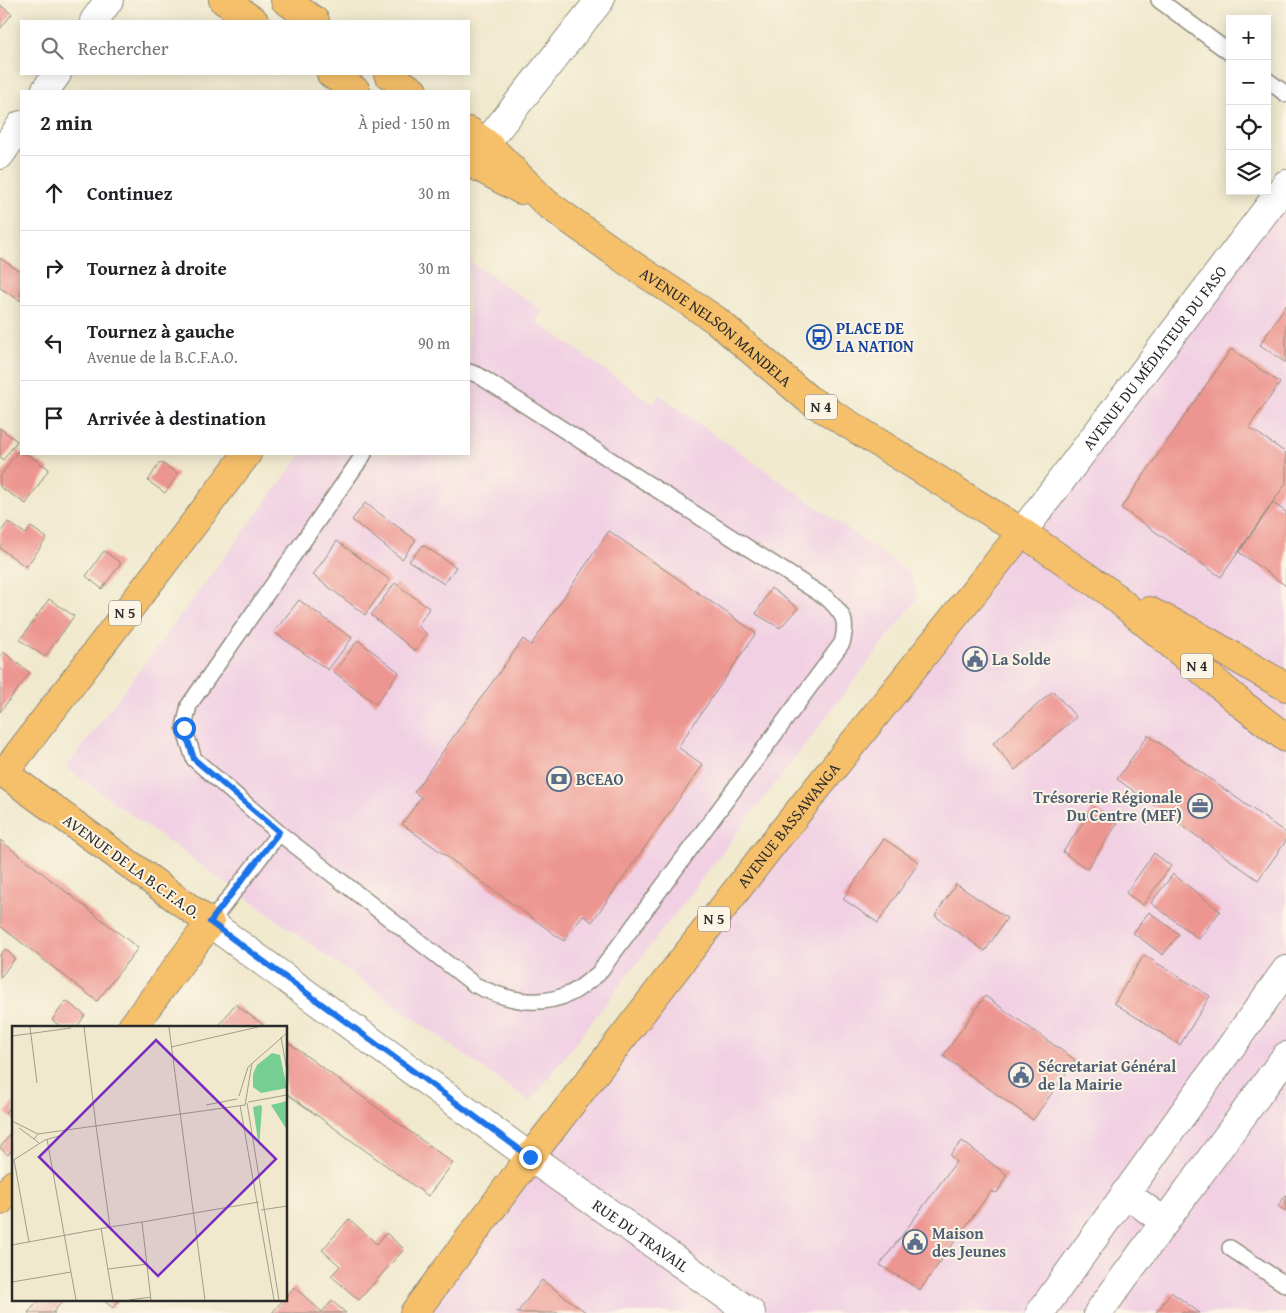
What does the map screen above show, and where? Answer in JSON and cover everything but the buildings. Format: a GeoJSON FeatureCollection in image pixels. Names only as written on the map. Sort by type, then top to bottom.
{"type":"FeatureCollection","features":[{"type":"Feature","properties":{"kind":"highway"},"geometry":{"type":"LineString","coordinates":[[223,0],[253,20]]}},
{"type":"Feature","properties":{"kind":"highway"},"geometry":{"type":"LineString","coordinates":[[285,0],[314,20]]}},
{"type":"Feature","properties":{"kind":"highway"},"geometry":{"type":"LineString","coordinates":[[332,75],[355,90]]}},
{"type":"Feature","properties":{"kind":"highway"},"geometry":{"type":"LineString","coordinates":[[389,75],[412,90]]}},
{"type":"Feature","properties":{"kind":"highway","name":"AVENUE NELSON MANDELA"},"geometry":{"type":"LineString","coordinates":[[472,153],[716,320],[808,399],[1022,532],[1109,592],[1243,705],[1286,738]]}},
{"type":"Feature","properties":{"kind":"highway","name":"N 5"},"geometry":{"type":"LineString","coordinates":[[2,771],[247,455]]}},
{"type":"Feature","properties":{"kind":"highway","name":"AVENUE BASSAWANGA"},"geometry":{"type":"LineString","coordinates":[[414,1313],[530,1157],[770,846],[1022,532]]}},
{"type":"Feature","properties":{"kind":"highway","name":"AVENUE NELSON MANDELA"},"geometry":{"type":"LineString","coordinates":[[1109,592],[1190,631],[1286,687]]}},
{"type":"Feature","properties":{"kind":"highway","name":"AVENUE DE LA B.C.F.A.O."},"geometry":{"type":"LineString","coordinates":[[2,771],[210,922]]}},
{"type":"Feature","properties":{"kind":"highway"},"geometry":{"type":"LineString","coordinates":[[133,1026],[210,922]]}},
{"type":"Feature","properties":{"kind":"street"},"geometry":{"type":"LineString","coordinates":[[95,20],[109,0]]}},
{"type":"Feature","properties":{"kind":"street"},"geometry":{"type":"LineString","coordinates":[[472,153],[600,0]]}},
{"type":"Feature","properties":{"kind":"street"},"geometry":{"type":"LineString","coordinates":[[46,90],[56,75]]}},
{"type":"Feature","properties":{"kind":"street"},"geometry":{"type":"LineString","coordinates":[[0,155],[20,126]]}},
{"type":"Feature","properties":{"kind":"street","name":"AVENUE DU MÉDIATEUR DU FASO"},"geometry":{"type":"LineString","coordinates":[[1022,532],[1286,184]]}},
{"type":"Feature","properties":{"kind":"street","name":"AVENUE DE LA B.C.F.A.O."},"geometry":{"type":"LineString","coordinates":[[210,922],[530,1157]]}},
{"type":"Feature","properties":{"kind":"street"},"geometry":{"type":"LineString","coordinates":[[1040,1313],[1286,970]]}},
{"type":"Feature","properties":{"kind":"street"},"geometry":{"type":"LineString","coordinates":[[1098,1313],[1286,1056]]}},
{"type":"Feature","properties":{"kind":"street","name":"RUE DU TRAVAIL"},"geometry":{"type":"LineString","coordinates":[[530,1157],[751,1313]]}},
{"type":"Feature","properties":{"kind":"street"},"geometry":{"type":"LineString","coordinates":[[1125,1193],[1165,1222]]}},
{"type":"Feature","properties":{"kind":"lane"},"geometry":{"type":"LineString","coordinates":[[1159,0],[1226,50]]}},
{"type":"Feature","properties":{"kind":"lane"},"geometry":{"type":"LineString","coordinates":[[1271,83],[1286,94]]}},
{"type":"Feature","properties":{"kind":"lane"},"geometry":{"type":"LineString","coordinates":[[363,455],[189,705],[184,728],[194,759],[279,832],[475,984],[502,998],[536,1003],[570,994],[598,974],[842,643],[847,627],[841,612],[828,599],[486,380],[470,372]]}},
{"type":"Feature","properties":{"kind":"lane"},"geometry":{"type":"LineString","coordinates":[[210,922],[279,832]]}},
{"type":"Feature","properties":{"kind":"lane"},"geometry":{"type":"LineString","coordinates":[[1230,1248],[1286,1285]]}},
{"type":"Feature","properties":{"kind":"shaded area"},"geometry":{"type":"Polygon","coordinates":[[[1286,184],[1286,1313],[414,1313],[1286,184]]]}},
{"type":"Feature","properties":{"kind":"shaded area","name":"BCEAO"},"geometry":{"type":"Polygon","coordinates":[[[470,262],[543,311],[536,321],[653,404],[659,395],[911,574],[918,598],[530,1102],[66,768],[301,455],[470,455],[470,262]]]}},
{"type":"Feature","properties":{"kind":"place","name":"PLACE DE LA NATION"},"geometry":{"type":"Point","coordinates":[819,337]}},
{"type":"Feature","properties":{"kind":"place","name":"La Solde"},"geometry":{"type":"Point","coordinates":[975,659]}},
{"type":"Feature","properties":{"kind":"place","name":"BCEAO"},"geometry":{"type":"Point","coordinates":[559,779]}},
{"type":"Feature","properties":{"kind":"place","name":"Trésorerie Régionale Du Centre (MEF)"},"geometry":{"type":"Point","coordinates":[1200,806]}},
{"type":"Feature","properties":{"kind":"place","name":"Sécretariat Général de la Mairie"},"geometry":{"type":"Point","coordinates":[1021,1075]}},
{"type":"Feature","properties":{"kind":"place","name":"Maison des Jeunes"},"geometry":{"type":"Point","coordinates":[915,1242]}},
{"type":"Feature","properties":{"kind":"route"},"geometry":{"type":"LineString","coordinates":[[184,728],[194,759],[279,832],[210,922],[530,1157]]}}]}
